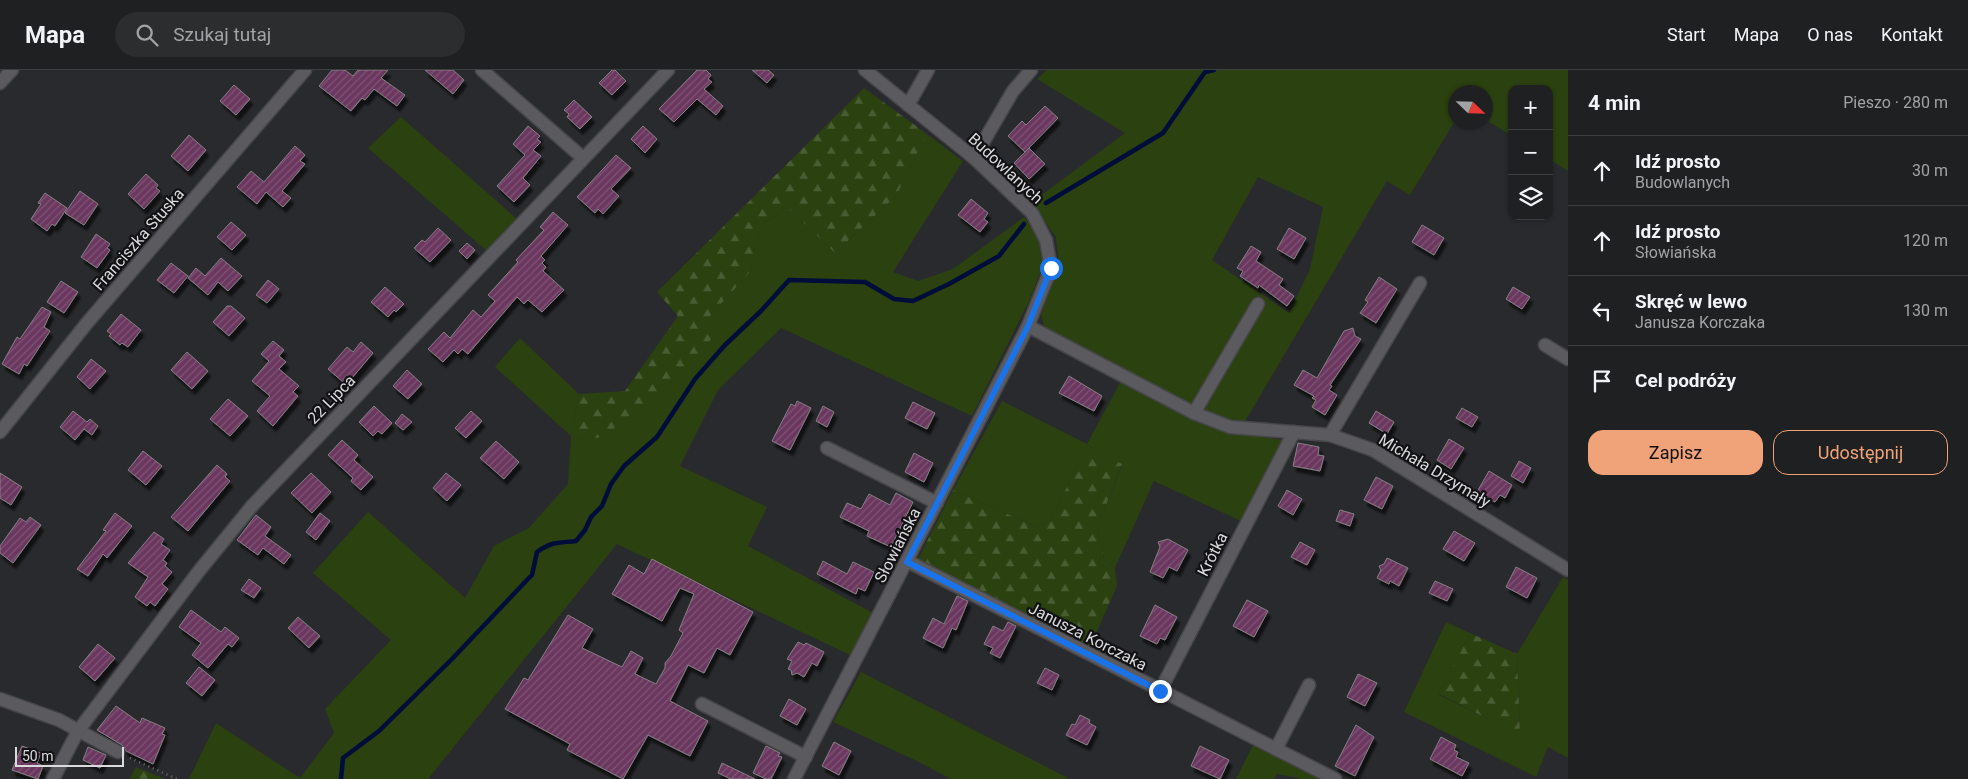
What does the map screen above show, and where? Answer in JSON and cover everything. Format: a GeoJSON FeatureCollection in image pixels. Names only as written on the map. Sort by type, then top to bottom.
{"type":"FeatureCollection","features":[{"type":"Feature","properties":{"kind":"street"},"geometry":{"type":"LineString","coordinates":[[0,83],[12,70]]}},
{"type":"Feature","properties":{"kind":"street","name":"Franciszka Stuska"},"geometry":{"type":"LineString","coordinates":[[0,432],[87,323],[305,70]]}},
{"type":"Feature","properties":{"kind":"street"},"geometry":{"type":"LineString","coordinates":[[482,70],[583,158]]}},
{"type":"Feature","properties":{"kind":"street","name":"22 Lipca"},"geometry":{"type":"LineString","coordinates":[[53,779],[78,731],[199,571],[252,506],[668,70]]}},
{"type":"Feature","properties":{"kind":"street","name":"Budowlanych"},"geometry":{"type":"LineString","coordinates":[[865,70],[974,158],[1032,213],[1046,240],[1051,268],[1028,326]]}},
{"type":"Feature","properties":{"kind":"street"},"geometry":{"type":"LineString","coordinates":[[908,105],[928,70]]}},
{"type":"Feature","properties":{"kind":"street"},"geometry":{"type":"LineString","coordinates":[[974,158],[1013,91],[1031,70]]}},
{"type":"Feature","properties":{"kind":"street"},"geometry":{"type":"LineString","coordinates":[[1330,435],[1420,283]]}},
{"type":"Feature","properties":{"kind":"street"},"geometry":{"type":"LineString","coordinates":[[1194,413],[1258,304]]}},
{"type":"Feature","properties":{"kind":"street","name":"Michała Drzymały"},"geometry":{"type":"LineString","coordinates":[[1028,326],[1194,413],[1230,427],[1330,435],[1373,450],[1568,570]]}},
{"type":"Feature","properties":{"kind":"street","name":"Słowiańska"},"geometry":{"type":"LineString","coordinates":[[794,779],[1028,326]]}},
{"type":"Feature","properties":{"kind":"street"},"geometry":{"type":"LineString","coordinates":[[1545,345],[1568,358]]}},
{"type":"Feature","properties":{"kind":"street","name":"Krótka"},"geometry":{"type":"LineString","coordinates":[[1160,691],[1294,432]]}},
{"type":"Feature","properties":{"kind":"street"},"geometry":{"type":"LineString","coordinates":[[827,448],[937,503]]}},
{"type":"Feature","properties":{"kind":"street","name":"Janusza Korczaka"},"geometry":{"type":"LineString","coordinates":[[907,562],[1335,779]]}},
{"type":"Feature","properties":{"kind":"street"},"geometry":{"type":"LineString","coordinates":[[1276,749],[1309,685]]}},
{"type":"Feature","properties":{"kind":"street"},"geometry":{"type":"LineString","coordinates":[[0,699],[59,720],[118,752]]}},
{"type":"Feature","properties":{"kind":"street"},"geometry":{"type":"LineString","coordinates":[[702,704],[806,757]]}},
{"type":"Feature","properties":{"kind":"path"},"geometry":{"type":"LineString","coordinates":[[118,752],[177,779]]}},
{"type":"Feature","properties":{"kind":"green space"},"geometry":{"type":"Polygon","coordinates":[[[1047,70],[1568,70],[1568,171],[1553,162],[1553,85],[1508,85],[1508,134],[1493,124],[1493,85],[1448,85],[1448,130],[1450,130],[1410,195],[1387,181],[1244,423],[1216,418],[1045,329],[1041,315],[1059,264],[1056,237],[1031,203],[1125,133],[1037,79],[1047,70]],[[1258,177],[1212,260],[1289,313],[1310,269],[1323,207],[1258,177]]]}},
{"type":"Feature","properties":{"kind":"green space"},"geometry":{"type":"Polygon","coordinates":[[[864,88],[927,134],[896,196],[835,253],[787,207],[760,226],[749,273],[710,316],[716,334],[662,393],[602,437],[583,440],[571,436],[579,394],[625,391],[678,316],[657,292],[864,88]]]}},
{"type":"Feature","properties":{"kind":"green space"},"geometry":{"type":"Polygon","coordinates":[[[401,117],[516,218],[487,251],[368,148],[401,117]]]}},
{"type":"Feature","properties":{"kind":"green space"},"geometry":{"type":"Polygon","coordinates":[[[927,134],[963,161],[893,272],[918,281],[953,269],[1024,217],[1038,236],[1043,265],[1030,299],[972,416],[781,328],[718,390],[680,466],[767,507],[748,546],[875,614],[850,655],[617,544],[428,779],[189,779],[216,723],[300,778],[334,733],[325,709],[391,640],[313,573],[368,512],[465,598],[494,546],[529,528],[568,484],[571,436],[583,440],[710,316],[749,273],[760,226],[787,207],[835,253],[896,196],[927,134]]]}},
{"type":"Feature","properties":{"kind":"green space"},"geometry":{"type":"Polygon","coordinates":[[[520,338],[579,394],[571,436],[495,367],[520,338]]]}},
{"type":"Feature","properties":{"kind":"green space"},"geometry":{"type":"Polygon","coordinates":[[[1121,381],[1174,411],[1221,430],[1282,440],[1243,522],[1154,481],[1115,568],[1104,558],[1097,528],[1122,465],[1087,445],[1051,520],[1037,527],[953,490],[1002,401],[1087,444],[1121,381]]]}},
{"type":"Feature","properties":{"kind":"green space"},"geometry":{"type":"Polygon","coordinates":[[[1087,445],[1122,464],[1097,528],[1104,558],[1115,568],[1117,586],[1089,649],[917,561],[953,490],[1037,527],[1051,520],[1087,445]]]}},
{"type":"Feature","properties":{"kind":"green space"},"geometry":{"type":"Polygon","coordinates":[[[1563,577],[1568,580],[1568,758],[1548,747],[1536,777],[1404,712],[1446,622],[1470,633],[1439,695],[1520,734],[1517,654],[1563,577]]]}},
{"type":"Feature","properties":{"kind":"green space"},"geometry":{"type":"Polygon","coordinates":[[[1470,633],[1517,654],[1520,735],[1439,694],[1470,633]]]}},
{"type":"Feature","properties":{"kind":"green space"},"geometry":{"type":"Polygon","coordinates":[[[861,672],[1070,779],[951,779],[833,722],[861,672]]]}},
{"type":"Feature","properties":{"kind":"green space"},"geometry":{"type":"Polygon","coordinates":[[[1253,745],[1321,779],[1303,779],[1277,774],[1274,779],[1236,779],[1253,745]]]}},
{"type":"Feature","properties":{"kind":"green space"},"geometry":{"type":"Polygon","coordinates":[[[136,767],[165,779],[130,779],[136,767]]]}},
{"type":"Feature","properties":{"kind":"building"},"geometry":{"type":"Polygon","coordinates":[[[332,70],[345,70],[353,76],[358,70],[388,70],[381,78],[405,95],[397,106],[374,89],[365,100],[362,98],[351,111],[319,86],[332,70]]]}},
{"type":"Feature","properties":{"kind":"building"},"geometry":{"type":"Polygon","coordinates":[[[425,70],[453,70],[464,80],[453,94],[425,70]]]}},
{"type":"Feature","properties":{"kind":"building"},"geometry":{"type":"Polygon","coordinates":[[[612,70],[615,70],[626,81],[612,95],[599,83],[612,70]]]}},
{"type":"Feature","properties":{"kind":"building"},"geometry":{"type":"Polygon","coordinates":[[[697,70],[706,70],[711,75],[708,79],[712,82],[704,89],[723,106],[716,115],[697,99],[674,122],[659,109],[697,70]]]}},
{"type":"Feature","properties":{"kind":"building"},"geometry":{"type":"Polygon","coordinates":[[[752,70],[768,70],[774,75],[767,83],[752,70]]]}},
{"type":"Feature","properties":{"kind":"building"},"geometry":{"type":"Polygon","coordinates":[[[234,85],[250,99],[236,115],[220,101],[234,85]]]}},
{"type":"Feature","properties":{"kind":"building"},"geometry":{"type":"Polygon","coordinates":[[[574,100],[592,117],[580,129],[567,117],[569,114],[564,110],[574,100]]]}},
{"type":"Feature","properties":{"kind":"building"},"geometry":{"type":"Polygon","coordinates":[[[1045,106],[1058,118],[1025,152],[1008,136],[1022,121],[1026,125],[1045,106]]]}},
{"type":"Feature","properties":{"kind":"building"},"geometry":{"type":"Polygon","coordinates":[[[528,126],[540,136],[537,139],[541,142],[533,150],[541,156],[523,178],[530,185],[514,202],[497,186],[525,155],[513,144],[528,126]]]}},
{"type":"Feature","properties":{"kind":"building"},"geometry":{"type":"Polygon","coordinates":[[[643,126],[657,139],[645,153],[631,139],[643,126]]]}},
{"type":"Feature","properties":{"kind":"building"},"geometry":{"type":"Polygon","coordinates":[[[189,135],[206,150],[188,171],[171,156],[189,135]]]}},
{"type":"Feature","properties":{"kind":"building"},"geometry":{"type":"Polygon","coordinates":[[[295,146],[305,155],[300,161],[305,164],[282,191],[291,198],[283,207],[266,192],[257,204],[237,187],[251,171],[264,182],[295,146]]]}},
{"type":"Feature","properties":{"kind":"building"},"geometry":{"type":"Polygon","coordinates":[[[1029,148],[1045,164],[1029,179],[1014,163],[1029,148]]]}},
{"type":"Feature","properties":{"kind":"building"},"geometry":{"type":"Polygon","coordinates":[[[616,155],[631,168],[611,189],[619,196],[603,214],[598,209],[595,213],[577,197],[616,155]]]}},
{"type":"Feature","properties":{"kind":"building"},"geometry":{"type":"Polygon","coordinates":[[[146,174],[158,185],[156,188],[160,191],[144,209],[128,194],[146,174]]]}},
{"type":"Feature","properties":{"kind":"building"},"geometry":{"type":"Polygon","coordinates":[[[80,191],[98,204],[84,225],[65,213],[80,191]]]}},
{"type":"Feature","properties":{"kind":"building"},"geometry":{"type":"Polygon","coordinates":[[[45,193],[67,208],[55,226],[52,224],[47,231],[31,219],[41,204],[38,203],[45,193]]]}},
{"type":"Feature","properties":{"kind":"building"},"geometry":{"type":"Polygon","coordinates":[[[971,199],[988,213],[984,219],[988,222],[980,232],[958,215],[971,199]]]}},
{"type":"Feature","properties":{"kind":"building"},"geometry":{"type":"Polygon","coordinates":[[[553,212],[568,225],[541,256],[545,260],[542,263],[546,267],[543,271],[564,290],[542,312],[528,300],[524,304],[517,297],[468,354],[462,349],[458,354],[454,350],[443,362],[428,349],[444,332],[450,338],[473,310],[481,317],[495,301],[488,295],[518,262],[516,260],[544,230],[540,227],[553,212]]]}},
{"type":"Feature","properties":{"kind":"building"},"geometry":{"type":"Polygon","coordinates":[[[231,222],[246,235],[232,250],[217,237],[231,222]]]}},
{"type":"Feature","properties":{"kind":"building"},"geometry":{"type":"Polygon","coordinates":[[[1422,225],[1444,238],[1434,255],[1412,242],[1422,225]]]}},
{"type":"Feature","properties":{"kind":"building"},"geometry":{"type":"Polygon","coordinates":[[[438,228],[451,240],[430,262],[414,248],[422,240],[425,242],[438,228]]]}},
{"type":"Feature","properties":{"kind":"building"},"geometry":{"type":"Polygon","coordinates":[[[1289,228],[1306,238],[1294,259],[1277,249],[1289,228]]]}},
{"type":"Feature","properties":{"kind":"building"},"geometry":{"type":"Polygon","coordinates":[[[96,234],[110,244],[107,248],[110,250],[97,268],[81,257],[96,234]]]}},
{"type":"Feature","properties":{"kind":"building"},"geometry":{"type":"Polygon","coordinates":[[[467,243],[475,250],[467,259],[459,251],[467,243]]]}},
{"type":"Feature","properties":{"kind":"building"},"geometry":{"type":"Polygon","coordinates":[[[1251,246],[1261,252],[1256,261],[1283,279],[1279,285],[1294,296],[1287,306],[1259,285],[1258,288],[1240,276],[1243,271],[1237,268],[1251,246]]]}},
{"type":"Feature","properties":{"kind":"building"},"geometry":{"type":"Polygon","coordinates":[[[221,258],[242,276],[228,291],[218,282],[208,295],[188,278],[196,268],[205,276],[221,258]]]}},
{"type":"Feature","properties":{"kind":"building"},"geometry":{"type":"Polygon","coordinates":[[[171,263],[188,276],[174,293],[157,280],[171,263]]]}},
{"type":"Feature","properties":{"kind":"building"},"geometry":{"type":"Polygon","coordinates":[[[1379,277],[1397,289],[1376,323],[1360,313],[1368,302],[1365,300],[1379,277]]]}},
{"type":"Feature","properties":{"kind":"building"},"geometry":{"type":"Polygon","coordinates":[[[268,280],[279,289],[267,303],[256,295],[268,280]]]}},
{"type":"Feature","properties":{"kind":"building"},"geometry":{"type":"Polygon","coordinates":[[[61,281],[78,292],[64,313],[47,302],[61,281]]]}},
{"type":"Feature","properties":{"kind":"building"},"geometry":{"type":"Polygon","coordinates":[[[385,287],[404,304],[396,312],[394,310],[388,317],[371,302],[385,287]]]}},
{"type":"Feature","properties":{"kind":"building"},"geometry":{"type":"Polygon","coordinates":[[[1513,287],[1530,297],[1522,309],[1506,299],[1513,287]]]}},
{"type":"Feature","properties":{"kind":"building"},"geometry":{"type":"Polygon","coordinates":[[[227,306],[231,306],[245,318],[229,336],[213,322],[227,306]]]}},
{"type":"Feature","properties":{"kind":"building"},"geometry":{"type":"Polygon","coordinates":[[[42,307],[51,312],[44,327],[50,331],[27,366],[24,364],[19,374],[2,364],[17,337],[20,339],[42,307]]]}},
{"type":"Feature","properties":{"kind":"building"},"geometry":{"type":"Polygon","coordinates":[[[121,314],[141,330],[128,347],[122,343],[120,345],[109,336],[111,334],[107,331],[121,314]]]}},
{"type":"Feature","properties":{"kind":"building"},"geometry":{"type":"Polygon","coordinates":[[[1353,328],[1355,336],[1361,339],[1330,385],[1332,386],[1329,390],[1337,395],[1325,415],[1312,407],[1316,400],[1312,398],[1314,396],[1294,385],[1303,370],[1317,378],[1344,331],[1353,328]]]}},
{"type":"Feature","properties":{"kind":"building"},"geometry":{"type":"Polygon","coordinates":[[[273,341],[284,350],[279,356],[286,362],[279,369],[299,386],[293,392],[298,396],[273,426],[257,411],[270,396],[252,381],[269,361],[261,354],[273,341]]]}},
{"type":"Feature","properties":{"kind":"building"},"geometry":{"type":"Polygon","coordinates":[[[361,342],[373,353],[352,378],[348,375],[343,382],[328,369],[347,347],[353,352],[361,342]]]}},
{"type":"Feature","properties":{"kind":"building"},"geometry":{"type":"Polygon","coordinates":[[[187,352],[208,371],[192,389],[171,370],[187,352]]]}},
{"type":"Feature","properties":{"kind":"building"},"geometry":{"type":"Polygon","coordinates":[[[91,359],[106,371],[90,389],[77,377],[91,359]]]}},
{"type":"Feature","properties":{"kind":"building"},"geometry":{"type":"Polygon","coordinates":[[[407,370],[422,384],[408,399],[393,386],[407,370]]]}},
{"type":"Feature","properties":{"kind":"building"},"geometry":{"type":"Polygon","coordinates":[[[1069,376],[1102,396],[1094,411],[1059,393],[1069,376]]]}},
{"type":"Feature","properties":{"kind":"building"},"geometry":{"type":"Polygon","coordinates":[[[228,399],[248,416],[230,436],[210,419],[228,399]]]}},
{"type":"Feature","properties":{"kind":"building"},"geometry":{"type":"Polygon","coordinates":[[[797,401],[811,408],[790,450],[772,441],[791,404],[795,406],[797,401]]]}},
{"type":"Feature","properties":{"kind":"building"},"geometry":{"type":"Polygon","coordinates":[[[913,402],[935,413],[927,429],[905,418],[913,402]]]}},
{"type":"Feature","properties":{"kind":"building"},"geometry":{"type":"Polygon","coordinates":[[[374,406],[392,423],[382,434],[378,431],[373,436],[359,422],[374,406]]]}},
{"type":"Feature","properties":{"kind":"building"},"geometry":{"type":"Polygon","coordinates":[[[823,406],[834,412],[827,427],[816,421],[823,406]]]}},
{"type":"Feature","properties":{"kind":"building"},"geometry":{"type":"Polygon","coordinates":[[[1462,408],[1478,417],[1472,427],[1456,418],[1462,408]]]}},
{"type":"Feature","properties":{"kind":"building"},"geometry":{"type":"Polygon","coordinates":[[[73,411],[87,422],[90,419],[98,426],[92,435],[84,429],[75,440],[60,427],[73,411]]]}},
{"type":"Feature","properties":{"kind":"building"},"geometry":{"type":"Polygon","coordinates":[[[471,411],[482,421],[466,438],[455,428],[471,411]]]}},
{"type":"Feature","properties":{"kind":"building"},"geometry":{"type":"Polygon","coordinates":[[[1376,411],[1394,422],[1387,434],[1369,423],[1376,411]]]}},
{"type":"Feature","properties":{"kind":"building"},"geometry":{"type":"Polygon","coordinates":[[[402,414],[412,422],[403,430],[395,423],[402,414]]]}},
{"type":"Feature","properties":{"kind":"building"},"geometry":{"type":"Polygon","coordinates":[[[1449,439],[1464,448],[1451,469],[1437,460],[1449,439]]]}},
{"type":"Feature","properties":{"kind":"building"},"geometry":{"type":"Polygon","coordinates":[[[342,440],[358,455],[354,460],[373,477],[361,490],[351,481],[353,478],[328,455],[342,440]]]}},
{"type":"Feature","properties":{"kind":"building"},"geometry":{"type":"Polygon","coordinates":[[[496,441],[519,462],[504,479],[480,458],[496,441]]]}},
{"type":"Feature","properties":{"kind":"building"},"geometry":{"type":"Polygon","coordinates":[[[1298,443],[1319,447],[1318,455],[1324,456],[1320,471],[1293,466],[1298,443]]]}},
{"type":"Feature","properties":{"kind":"building"},"geometry":{"type":"Polygon","coordinates":[[[143,451],[162,466],[146,485],[128,470],[143,451]]]}},
{"type":"Feature","properties":{"kind":"building"},"geometry":{"type":"Polygon","coordinates":[[[914,453],[933,463],[924,482],[905,472],[914,453]]]}},
{"type":"Feature","properties":{"kind":"building"},"geometry":{"type":"Polygon","coordinates":[[[1519,461],[1531,468],[1523,483],[1511,476],[1519,461]]]}},
{"type":"Feature","properties":{"kind":"building"},"geometry":{"type":"Polygon","coordinates":[[[217,465],[227,474],[225,477],[230,481],[188,531],[171,517],[217,465]]]}},
{"type":"Feature","properties":{"kind":"building"},"geometry":{"type":"Polygon","coordinates":[[[1489,471],[1512,485],[1505,498],[1500,495],[1495,502],[1477,492],[1489,471]]]}},
{"type":"Feature","properties":{"kind":"building"},"geometry":{"type":"Polygon","coordinates":[[[0,473],[22,487],[11,505],[0,498],[0,473]]]}},
{"type":"Feature","properties":{"kind":"building"},"geometry":{"type":"Polygon","coordinates":[[[311,473],[331,492],[312,513],[291,493],[311,473]]]}},
{"type":"Feature","properties":{"kind":"building"},"geometry":{"type":"Polygon","coordinates":[[[446,473],[461,485],[447,501],[433,488],[446,473]]]}},
{"type":"Feature","properties":{"kind":"building"},"geometry":{"type":"Polygon","coordinates":[[[1376,477],[1393,486],[1382,509],[1364,500],[1376,477]]]}},
{"type":"Feature","properties":{"kind":"building"},"geometry":{"type":"Polygon","coordinates":[[[1287,490],[1302,499],[1293,515],[1278,506],[1287,490]]]}},
{"type":"Feature","properties":{"kind":"building"},"geometry":{"type":"Polygon","coordinates":[[[896,493],[913,502],[891,547],[867,536],[869,531],[840,517],[847,503],[861,509],[869,494],[890,505],[896,493]]]}},
{"type":"Feature","properties":{"kind":"building"},"geometry":{"type":"Polygon","coordinates":[[[1340,510],[1354,514],[1350,526],[1336,521],[1340,510]]]}},
{"type":"Feature","properties":{"kind":"building"},"geometry":{"type":"Polygon","coordinates":[[[115,513],[132,526],[107,558],[103,554],[88,576],[77,569],[106,531],[103,530],[115,513]]]}},
{"type":"Feature","properties":{"kind":"building"},"geometry":{"type":"Polygon","coordinates":[[[320,513],[330,521],[316,540],[306,532],[320,513]]]}},
{"type":"Feature","properties":{"kind":"building"},"geometry":{"type":"Polygon","coordinates":[[[256,515],[271,527],[265,536],[291,555],[284,564],[263,548],[258,555],[237,540],[256,515]]]}},
{"type":"Feature","properties":{"kind":"building"},"geometry":{"type":"Polygon","coordinates":[[[30,517],[41,525],[13,563],[0,553],[0,546],[20,518],[26,522],[30,517]]]}},
{"type":"Feature","properties":{"kind":"building"},"geometry":{"type":"Polygon","coordinates":[[[1454,531],[1475,543],[1464,561],[1443,549],[1454,531]]]}},
{"type":"Feature","properties":{"kind":"building"},"geometry":{"type":"Polygon","coordinates":[[[154,532],[164,539],[161,544],[170,550],[163,560],[167,563],[165,566],[172,572],[162,584],[168,589],[155,606],[150,602],[147,606],[135,597],[148,577],[128,563],[154,532]]]}},
{"type":"Feature","properties":{"kind":"building"},"geometry":{"type":"Polygon","coordinates":[[[1168,539],[1188,550],[1177,571],[1169,567],[1163,578],[1150,572],[1160,547],[1158,542],[1168,539]]]}},
{"type":"Feature","properties":{"kind":"building"},"geometry":{"type":"Polygon","coordinates":[[[1300,542],[1315,550],[1307,565],[1291,557],[1300,542]]]}},
{"type":"Feature","properties":{"kind":"building"},"geometry":{"type":"Polygon","coordinates":[[[1387,558],[1408,568],[1399,586],[1390,581],[1389,584],[1377,578],[1381,570],[1379,566],[1384,564],[1387,558]]]}},
{"type":"Feature","properties":{"kind":"building"},"geometry":{"type":"Polygon","coordinates":[[[652,559],[753,612],[730,655],[717,648],[704,673],[688,665],[670,701],[708,721],[690,756],[648,735],[623,779],[567,750],[570,744],[505,709],[524,678],[528,680],[568,615],[593,629],[582,648],[622,667],[631,651],[643,658],[635,674],[656,684],[665,668],[665,663],[671,656],[683,633],[679,630],[694,594],[680,588],[662,621],[612,594],[629,565],[644,574],[652,559]]]}},
{"type":"Feature","properties":{"kind":"building"},"geometry":{"type":"Polygon","coordinates":[[[823,561],[847,574],[853,562],[874,572],[865,591],[858,588],[856,594],[817,574],[823,561]]]}},
{"type":"Feature","properties":{"kind":"building"},"geometry":{"type":"Polygon","coordinates":[[[1516,567],[1537,578],[1527,598],[1506,587],[1516,567]]]}},
{"type":"Feature","properties":{"kind":"building"},"geometry":{"type":"Polygon","coordinates":[[[249,579],[261,588],[254,598],[241,590],[249,579]]]}},
{"type":"Feature","properties":{"kind":"building"},"geometry":{"type":"Polygon","coordinates":[[[1435,581],[1453,589],[1447,601],[1429,593],[1435,581]]]}},
{"type":"Feature","properties":{"kind":"building"},"geometry":{"type":"Polygon","coordinates":[[[957,596],[968,601],[956,630],[952,628],[943,648],[923,638],[933,618],[944,624],[957,596]]]}},
{"type":"Feature","properties":{"kind":"building"},"geometry":{"type":"Polygon","coordinates":[[[1247,600],[1268,611],[1254,637],[1233,626],[1247,600]]]}},
{"type":"Feature","properties":{"kind":"building"},"geometry":{"type":"Polygon","coordinates":[[[1155,605],[1177,617],[1165,640],[1160,638],[1157,644],[1140,636],[1155,605]]]}},
{"type":"Feature","properties":{"kind":"building"},"geometry":{"type":"Polygon","coordinates":[[[191,610],[221,632],[225,627],[239,638],[232,647],[228,644],[208,668],[192,655],[201,643],[179,627],[191,610]]]}},
{"type":"Feature","properties":{"kind":"building"},"geometry":{"type":"Polygon","coordinates":[[[298,617],[320,636],[309,648],[288,628],[298,617]]]}},
{"type":"Feature","properties":{"kind":"building"},"geometry":{"type":"Polygon","coordinates":[[[1008,622],[1016,626],[1000,658],[990,653],[993,648],[984,644],[993,626],[1003,631],[1008,622]]]}},
{"type":"Feature","properties":{"kind":"building"},"geometry":{"type":"Polygon","coordinates":[[[798,642],[804,645],[806,643],[824,652],[817,666],[812,663],[804,677],[797,673],[792,675],[791,670],[788,669],[792,661],[787,659],[798,642]]]}},
{"type":"Feature","properties":{"kind":"building"},"geometry":{"type":"Polygon","coordinates":[[[98,644],[115,658],[95,681],[79,667],[98,644]]]}},
{"type":"Feature","properties":{"kind":"building"},"geometry":{"type":"Polygon","coordinates":[[[199,667],[215,680],[202,696],[186,683],[199,667]]]}},
{"type":"Feature","properties":{"kind":"building"},"geometry":{"type":"Polygon","coordinates":[[[1045,668],[1059,675],[1052,690],[1037,683],[1045,668]]]}},
{"type":"Feature","properties":{"kind":"building"},"geometry":{"type":"Polygon","coordinates":[[[1358,674],[1377,683],[1365,706],[1347,697],[1358,674]]]}},
{"type":"Feature","properties":{"kind":"building"},"geometry":{"type":"Polygon","coordinates":[[[789,699],[806,709],[797,725],[780,716],[789,699]]]}},
{"type":"Feature","properties":{"kind":"building"},"geometry":{"type":"Polygon","coordinates":[[[116,706],[140,723],[142,718],[165,728],[162,734],[165,735],[153,764],[126,751],[122,745],[97,730],[116,706]]]}},
{"type":"Feature","properties":{"kind":"building"},"geometry":{"type":"Polygon","coordinates":[[[1080,715],[1090,720],[1089,723],[1096,727],[1087,745],[1066,735],[1072,724],[1075,725],[1080,715]]]}},
{"type":"Feature","properties":{"kind":"building"},"geometry":{"type":"Polygon","coordinates":[[[1356,725],[1374,737],[1355,776],[1335,766],[1356,725]]]}},
{"type":"Feature","properties":{"kind":"building"},"geometry":{"type":"Polygon","coordinates":[[[1441,737],[1456,745],[1454,750],[1458,752],[1456,757],[1469,763],[1462,776],[1430,759],[1441,737]]]}},
{"type":"Feature","properties":{"kind":"building"},"geometry":{"type":"Polygon","coordinates":[[[834,742],[851,751],[839,775],[822,766],[834,742]]]}},
{"type":"Feature","properties":{"kind":"building"},"geometry":{"type":"Polygon","coordinates":[[[22,746],[41,753],[37,763],[43,766],[38,779],[12,770],[22,746]]]}},
{"type":"Feature","properties":{"kind":"building"},"geometry":{"type":"Polygon","coordinates":[[[766,746],[780,753],[778,756],[782,757],[771,779],[766,779],[753,773],[766,746]]]}},
{"type":"Feature","properties":{"kind":"building"},"geometry":{"type":"Polygon","coordinates":[[[1200,746],[1229,760],[1220,779],[1191,766],[1200,746]]]}},
{"type":"Feature","properties":{"kind":"building"},"geometry":{"type":"Polygon","coordinates":[[[88,747],[106,755],[100,768],[83,760],[88,747]]]}},
{"type":"Feature","properties":{"kind":"building"},"geometry":{"type":"Polygon","coordinates":[[[722,763],[755,779],[731,779],[718,773],[722,763]]]}},
{"type":"Feature","properties":{"kind":"waterway"},"geometry":{"type":"LineString","coordinates":[[1046,203],[1163,133],[1205,72],[1214,70]]}},
{"type":"Feature","properties":{"kind":"waterway"},"geometry":{"type":"LineString","coordinates":[[341,779],[343,758],[379,731],[452,659],[532,575],[537,552],[551,544],[576,541],[585,530],[591,517],[602,506],[611,484],[624,466],[657,437],[695,379],[725,345],[761,311],[789,280],[865,282],[894,299],[913,301],[949,284],[999,256],[1024,224]]}},
{"type":"Feature","properties":{"kind":"route"},"geometry":{"type":"LineString","coordinates":[[1051,268],[1028,326],[907,562],[1160,691]]}}]}
